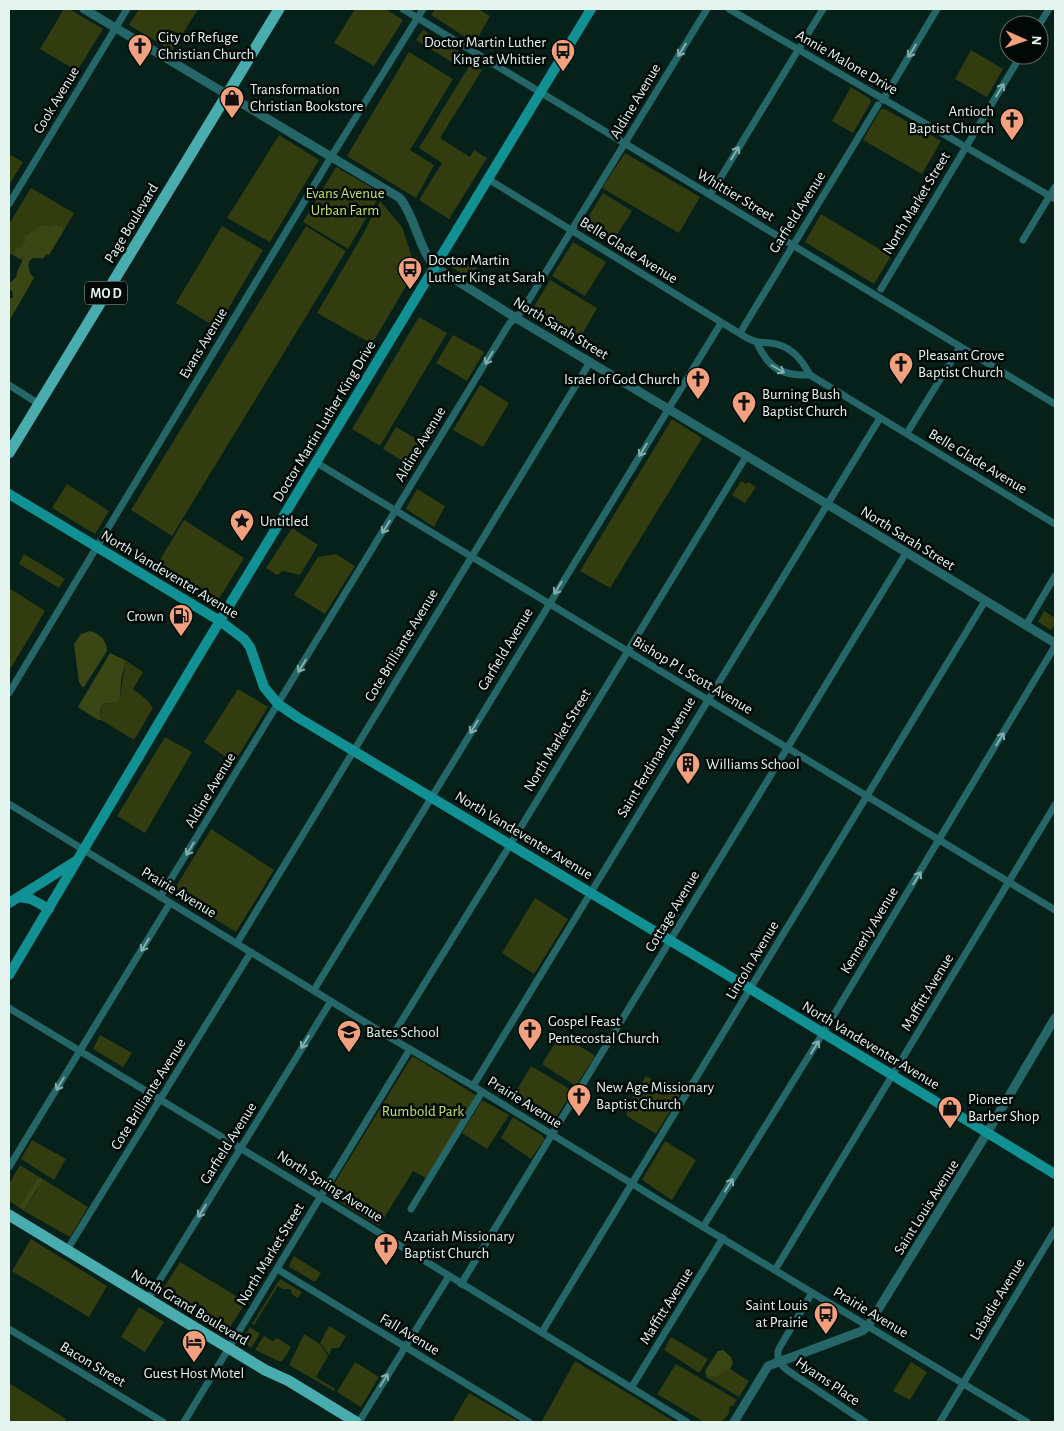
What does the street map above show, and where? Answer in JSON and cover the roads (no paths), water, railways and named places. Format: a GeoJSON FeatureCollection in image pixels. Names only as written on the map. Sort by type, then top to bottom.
{"type":"FeatureCollection","features":[{"type":"Feature","properties":{"kind":"main road","name":"Page Boulevard"},"geometry":{"type":"LineString","coordinates":[[9,453],[279,9]]}},
{"type":"Feature","properties":{"kind":"main road","name":"Doctor Martin Luther King Drive"},"geometry":{"type":"LineString","coordinates":[[9,975],[220,621],[591,9]]}},
{"type":"Feature","properties":{"kind":"main road","name":"North Vandeventer Avenue"},"geometry":{"type":"LineString","coordinates":[[9,494],[220,621],[244,639],[250,647],[264,688],[278,704],[297,718],[354,750],[1055,1174]]}},
{"type":"Feature","properties":{"kind":"main road"},"geometry":{"type":"LineString","coordinates":[[9,903],[77,861]]}},
{"type":"Feature","properties":{"kind":"main road"},"geometry":{"type":"LineString","coordinates":[[19,897],[33,900],[49,909]]}},
{"type":"Feature","properties":{"kind":"main road","name":"North Grand Boulevard"},"geometry":{"type":"LineString","coordinates":[[9,1215],[265,1370],[289,1381],[358,1422]]}},
{"type":"Feature","properties":{"kind":"street"},"geometry":{"type":"LineString","coordinates":[[84,9],[400,198],[407,207],[428,258],[434,267]]}},
{"type":"Feature","properties":{"kind":"street","name":"Cook Avenue"},"geometry":{"type":"LineString","coordinates":[[9,204],[127,9]]}},
{"type":"Feature","properties":{"kind":"street","name":"Whittier Street"},"geometry":{"type":"LineString","coordinates":[[403,9],[1055,404]]}},
{"type":"Feature","properties":{"kind":"street","name":"Evans Avenue"},"geometry":{"type":"LineString","coordinates":[[9,693],[331,157],[423,9]]}},
{"type":"Feature","properties":{"kind":"street","name":"Aldine Avenue"},"geometry":{"type":"LineString","coordinates":[[160,897],[509,324],[522,311],[707,9]]}},
{"type":"Feature","properties":{"kind":"street","name":"Annie Malone Drive"},"geometry":{"type":"LineString","coordinates":[[729,9],[798,49],[881,102],[966,147],[1052,198]]}},
{"type":"Feature","properties":{"kind":"street"},"geometry":{"type":"LineString","coordinates":[[710,195],[823,9]]}},
{"type":"Feature","properties":{"kind":"street","name":"Garfield Avenue"},"geometry":{"type":"LineString","coordinates":[[740,334],[937,9]]}},
{"type":"Feature","properties":{"kind":"street","name":"North Market Street"},"geometry":{"type":"LineString","coordinates":[[881,289],[1015,65]]}},
{"type":"Feature","properties":{"kind":"street","name":"Belle Glade Avenue"},"geometry":{"type":"LineString","coordinates":[[488,179],[740,334],[758,344],[781,345],[790,349],[804,363],[810,375],[1055,524]]}},
{"type":"Feature","properties":{"kind":"street"},"geometry":{"type":"LineString","coordinates":[[1023,240],[1052,198],[1055,187]]}},
{"type":"Feature","properties":{"kind":"street","name":"North Sarah Street"},"geometry":{"type":"LineString","coordinates":[[434,267],[1055,644]]}},
{"type":"Feature","properties":{"kind":"street","name":"Garfield Avenue"},"geometry":{"type":"LineString","coordinates":[[314,990],[720,322]]}},
{"type":"Feature","properties":{"kind":"street","name":"Belle Glade Avenue"},"geometry":{"type":"LineString","coordinates":[[758,344],[770,364],[777,370],[796,376],[810,375]]}},
{"type":"Feature","properties":{"kind":"street"},"geometry":{"type":"LineString","coordinates":[[906,434],[960,346]]}},
{"type":"Feature","properties":{"kind":"street","name":"Cote Brilliante Avenue"},"geometry":{"type":"LineString","coordinates":[[236,943],[590,362]]}},
{"type":"Feature","properties":{"kind":"street"},"geometry":{"type":"LineString","coordinates":[[9,385],[39,404]]}},
{"type":"Feature","properties":{"kind":"street","name":"Saint Ferdinand Avenue"},"geometry":{"type":"LineString","coordinates":[[473,1086],[880,418]]}},
{"type":"Feature","properties":{"kind":"street","name":"North Market Street"},"geometry":{"type":"LineString","coordinates":[[391,1038],[746,455]]}},
{"type":"Feature","properties":{"kind":"street","name":"Bishop P L Scott Avenue"},"geometry":{"type":"LineString","coordinates":[[317,463],[626,652],[1055,910]]}},
{"type":"Feature","properties":{"kind":"street","name":"Cottage Avenue"},"geometry":{"type":"LineString","coordinates":[[461,1284],[906,553]]}},
{"type":"Feature","properties":{"kind":"street"},"geometry":{"type":"LineString","coordinates":[[1026,625],[1055,576]]}},
{"type":"Feature","properties":{"kind":"street","name":"Lincoln Avenue"},"geometry":{"type":"LineString","coordinates":[[542,1332],[985,601]]}},
{"type":"Feature","properties":{"kind":"street","name":"Kennerly Avenue"},"geometry":{"type":"LineString","coordinates":[[703,1227],[940,840],[1055,644]]}},
{"type":"Feature","properties":{"kind":"street","name":"Maffitt Avenue"},"geometry":{"type":"LineString","coordinates":[[775,1270],[1055,805]]}},
{"type":"Feature","properties":{"kind":"street","name":"Prairie Avenue"},"geometry":{"type":"LineString","coordinates":[[10,806],[1027,1422]]}},
{"type":"Feature","properties":{"kind":"street"},"geometry":{"type":"LineString","coordinates":[[9,1167],[170,903]]}},
{"type":"Feature","properties":{"kind":"street","name":"Cote Brilliante Avenue"},"geometry":{"type":"LineString","coordinates":[[68,1250],[251,952]]}},
{"type":"Feature","properties":{"kind":"street","name":"Garfield Avenue"},"geometry":{"type":"LineString","coordinates":[[148,1299],[331,1001]]}},
{"type":"Feature","properties":{"kind":"street","name":"North Spring Avenue"},"geometry":{"type":"LineString","coordinates":[[9,1008],[322,1197],[687,1422]]}},
{"type":"Feature","properties":{"kind":"street","name":"Saint Louis Avenue"},"geometry":{"type":"LineString","coordinates":[[868,1326],[988,1133],[1055,1018]]}},
{"type":"Feature","properties":{"kind":"street","name":"North Market Street"},"geometry":{"type":"LineString","coordinates":[[184,1422],[410,1049]]}},
{"type":"Feature","properties":{"kind":"street"},"geometry":{"type":"LineString","coordinates":[[411,1209],[482,1092]]}},
{"type":"Feature","properties":{"kind":"street","name":"Labadie Avenue"},"geometry":{"type":"LineString","coordinates":[[940,1422],[1055,1230]]}},
{"type":"Feature","properties":{"kind":"street","name":"Maffitt Avenue"},"geometry":{"type":"LineString","coordinates":[[631,1388],[723,1238]]}},
{"type":"Feature","properties":{"kind":"street","name":"Fall Avenue"},"geometry":{"type":"LineString","coordinates":[[277,1269],[528,1422]]}},
{"type":"Feature","properties":{"kind":"street"},"geometry":{"type":"LineString","coordinates":[[358,1422],[449,1276]]}},
{"type":"Feature","properties":{"kind":"street"},"geometry":{"type":"LineString","coordinates":[[778,1361],[778,1351],[812,1293]]}},
{"type":"Feature","properties":{"kind":"street"},"geometry":{"type":"LineString","coordinates":[[734,1422],[770,1364],[862,1331],[868,1326]]}},
{"type":"Feature","properties":{"kind":"street","name":"Bacon Street"},"geometry":{"type":"LineString","coordinates":[[9,1329],[163,1422]]}},
{"type":"Feature","properties":{"kind":"street","name":"Hyams Place"},"geometry":{"type":"LineString","coordinates":[[778,1361],[787,1370],[865,1422]]}},
{"type":"Feature","properties":{"kind":"place","name":"City of Refuge Christian Church"},"geometry":{"type":"Point","coordinates":[140,67]}},
{"type":"Feature","properties":{"kind":"place","name":"Doctor Martin Luther King at Whittier"},"geometry":{"type":"Point","coordinates":[563,72]}},
{"type":"Feature","properties":{"kind":"place","name":"Transformation Christian Bookstore"},"geometry":{"type":"Point","coordinates":[232,119]}},
{"type":"Feature","properties":{"kind":"place","name":"Antioch Baptist Church"},"geometry":{"type":"Point","coordinates":[1012,141]}},
{"type":"Feature","properties":{"kind":"place","name":"Doctor Martin Luther King at Sarah"},"geometry":{"type":"Point","coordinates":[410,290]}},
{"type":"Feature","properties":{"kind":"place","name":"Pleasant Grove Baptist Church"},"geometry":{"type":"Point","coordinates":[901,385]}},
{"type":"Feature","properties":{"kind":"place","name":"Israel of God Church"},"geometry":{"type":"Point","coordinates":[698,400]}},
{"type":"Feature","properties":{"kind":"place","name":"Burning Bush Baptist Church"},"geometry":{"type":"Point","coordinates":[744,424]}},
{"type":"Feature","properties":{"kind":"place","name":"Untitled"},"geometry":{"type":"Point","coordinates":[242,542]}},
{"type":"Feature","properties":{"kind":"place","name":"Crown"},"geometry":{"type":"Point","coordinates":[181,637]}},
{"type":"Feature","properties":{"kind":"place","name":"Williams School"},"geometry":{"type":"Point","coordinates":[688,785]}},
{"type":"Feature","properties":{"kind":"place","name":"Gospel Feast Pentecostal Church"},"geometry":{"type":"Point","coordinates":[530,1051]}},
{"type":"Feature","properties":{"kind":"place","name":"Bates School"},"geometry":{"type":"Point","coordinates":[349,1053]}},
{"type":"Feature","properties":{"kind":"place","name":"New Age Missionary Baptist Church"},"geometry":{"type":"Point","coordinates":[579,1117]}},
{"type":"Feature","properties":{"kind":"place","name":"Pioneer Barber Shop"},"geometry":{"type":"Point","coordinates":[950,1129]}},
{"type":"Feature","properties":{"kind":"place","name":"Azariah Missionary Baptist Church"},"geometry":{"type":"Point","coordinates":[386,1266]}},
{"type":"Feature","properties":{"kind":"place","name":"Saint Louis at Prairie"},"geometry":{"type":"Point","coordinates":[826,1335]}},
{"type":"Feature","properties":{"kind":"place","name":"Guest Host Motel"},"geometry":{"type":"Point","coordinates":[194,1363]}},
{"type":"Feature","properties":{"kind":"park label","name":"Evans Avenue Urban Farm"},"geometry":{"type":"Point","coordinates":[345,202]}},
{"type":"Feature","properties":{"kind":"park label","name":"Rumbold Park"},"geometry":{"type":"Point","coordinates":[423,1111]}}]}
